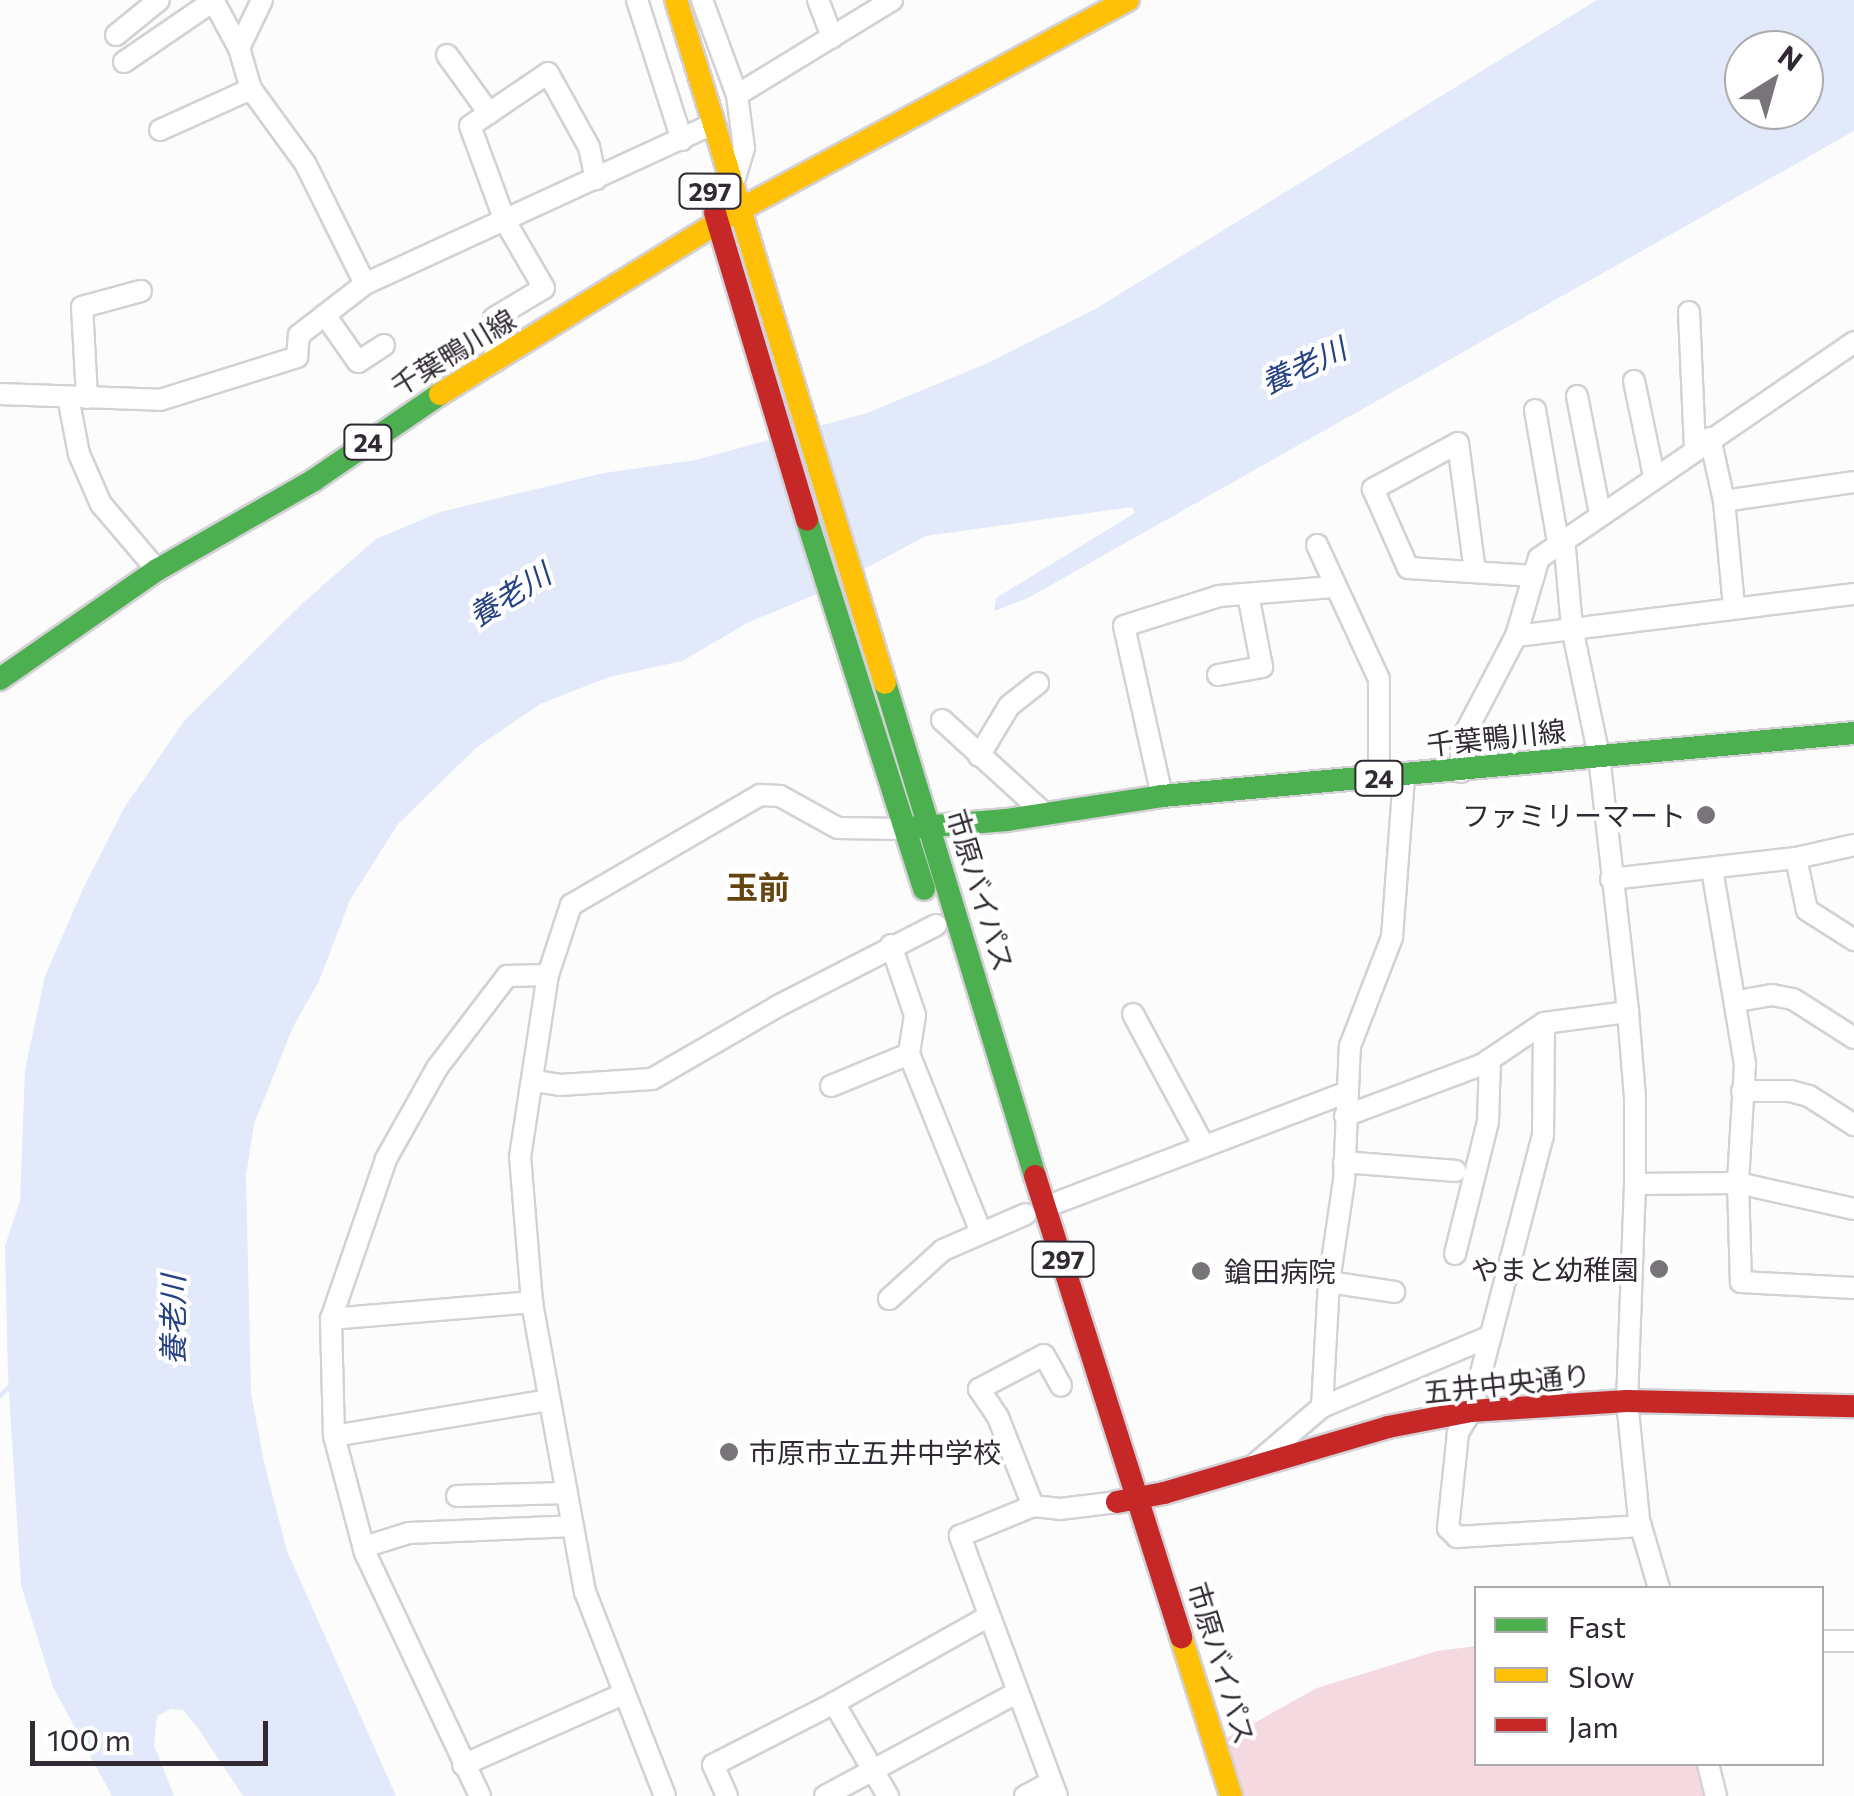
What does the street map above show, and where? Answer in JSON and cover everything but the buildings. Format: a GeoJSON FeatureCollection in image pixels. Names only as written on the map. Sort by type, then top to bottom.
{"type":"FeatureCollection","features":[{"type":"Feature","properties":{"kind":"main road","name":"市原バイパス"},"geometry":{"type":"LineString","coordinates":[[656,0],[698,132],[730,206],[762,382],[874,733],[1129,1500],[1232,1796]]}},
{"type":"Feature","properties":{"kind":"main road","name":"市原バイパス"},"geometry":{"type":"LineString","coordinates":[[676,0],[698,132],[730,206],[786,361],[930,825],[1036,1211]]}},
{"type":"Feature","properties":{"kind":"main road","name":"千葉鴨川線"},"geometry":{"type":"LineString","coordinates":[[0,679],[156,570],[314,480],[406,415],[496,361],[730,206],[1128,0]]}},
{"type":"Feature","properties":{"kind":"main road","name":"千葉鴨川線"},"geometry":{"type":"LineString","coordinates":[[905,829],[1162,796],[1461,772],[1854,732]]}},
{"type":"Feature","properties":{"kind":"main road","name":"五井中央通り"},"geometry":{"type":"LineString","coordinates":[[1129,1500],[1388,1427],[1471,1411],[1627,1402],[1854,1406]]}},
{"type":"Feature","properties":{"kind":"main road","name":"市原バイパス"},"geometry":{"type":"LineString","coordinates":[[1129,1500],[1206,1796]]}},
{"type":"Feature","properties":{"kind":"street"},"geometry":{"type":"LineString","coordinates":[[116,35],[159,0]]}},
{"type":"Feature","properties":{"kind":"street"},"geometry":{"type":"LineString","coordinates":[[124,62],[213,0],[239,48],[251,89],[305,163],[365,284]]}},
{"type":"Feature","properties":{"kind":"street"},"geometry":{"type":"LineString","coordinates":[[239,48],[262,0]]}},
{"type":"Feature","properties":{"kind":"street"},"geometry":{"type":"LineString","coordinates":[[0,394],[160,400],[297,357],[298,335],[365,284],[698,132],[637,0]]}},
{"type":"Feature","properties":{"kind":"street"},"geometry":{"type":"LineString","coordinates":[[702,0],[737,95],[744,148],[730,206]]}},
{"type":"Feature","properties":{"kind":"street"},"geometry":{"type":"LineString","coordinates":[[818,0],[832,37]]}},
{"type":"Feature","properties":{"kind":"street"},"geometry":{"type":"LineString","coordinates":[[737,95],[892,0]]}},
{"type":"Feature","properties":{"kind":"street"},"geometry":{"type":"LineString","coordinates":[[447,55],[489,113]]}},
{"type":"Feature","properties":{"kind":"street"},"geometry":{"type":"LineString","coordinates":[[496,361],[494,318],[544,288],[505,221],[470,126],[548,74],[589,146],[596,179]]}},
{"type":"Feature","properties":{"kind":"street"},"geometry":{"type":"LineString","coordinates":[[160,130],[251,89]]}},
{"type":"Feature","properties":{"kind":"street"},"geometry":{"type":"LineString","coordinates":[[141,291],[82,307],[79,454],[101,504],[156,570]]}},
{"type":"Feature","properties":{"kind":"street"},"geometry":{"type":"LineString","coordinates":[[1689,312],[1703,444],[1724,501],[1734,607]]}},
{"type":"Feature","properties":{"kind":"street"},"geometry":{"type":"LineString","coordinates":[[326,316],[358,362],[384,345]]}},
{"type":"Feature","properties":{"kind":"street"},"geometry":{"type":"LineString","coordinates":[[1461,772],[1461,741],[1516,636],[1540,558],[1854,342]]}},
{"type":"Feature","properties":{"kind":"street"},"geometry":{"type":"LineString","coordinates":[[1634,381],[1654,476]]}},
{"type":"Feature","properties":{"kind":"street"},"geometry":{"type":"LineString","coordinates":[[1577,396],[1600,514]]}},
{"type":"Feature","properties":{"kind":"street"},"geometry":{"type":"LineString","coordinates":[[1535,410],[1561,540],[1572,628],[1599,756],[1628,1012],[1635,1097],[1635,1184],[1627,1402],[1641,1526],[1658,1586]]}},
{"type":"Feature","properties":{"kind":"street"},"geometry":{"type":"LineString","coordinates":[[1475,572],[1458,443],[1373,490],[1408,568],[1534,576]]}},
{"type":"Feature","properties":{"kind":"street"},"geometry":{"type":"LineString","coordinates":[[1724,501],[1854,482]]}},
{"type":"Feature","properties":{"kind":"street"},"geometry":{"type":"LineString","coordinates":[[1317,545],[1380,679],[1379,778]]}},
{"type":"Feature","properties":{"kind":"street"},"geometry":{"type":"LineString","coordinates":[[1162,796],[1124,626],[1219,596],[1334,587]]}},
{"type":"Feature","properties":{"kind":"street"},"geometry":{"type":"LineString","coordinates":[[1218,674],[1262,666],[1248,594]]}},
{"type":"Feature","properties":{"kind":"street"},"geometry":{"type":"LineString","coordinates":[[1516,636],[1734,607],[1853,600]]}},
{"type":"Feature","properties":{"kind":"street"},"geometry":{"type":"LineString","coordinates":[[979,756],[1010,706],[1038,682]]}},
{"type":"Feature","properties":{"kind":"street"},"geometry":{"type":"LineString","coordinates":[[942,720],[1044,813]]}},
{"type":"Feature","properties":{"kind":"street"},"geometry":{"type":"LineString","coordinates":[[1322,1407],[1328,1282],[1344,1162],[1350,1046],[1392,937],[1404,776]]}},
{"type":"Feature","properties":{"kind":"street"},"geometry":{"type":"LineString","coordinates":[[665,1796],[585,1592],[532,1302],[520,1157],[535,1081],[548,975],[571,906],[760,795],[780,796],[838,828],[905,829]]}},
{"type":"Feature","properties":{"kind":"street"},"geometry":{"type":"LineString","coordinates":[[1611,879],[1796,858],[1854,845]]}},
{"type":"Feature","properties":{"kind":"street"},"geometry":{"type":"LineString","coordinates":[[1796,858],[1808,910],[1854,940]]}},
{"type":"Feature","properties":{"kind":"street"},"geometry":{"type":"LineString","coordinates":[[1712,869],[1738,1000],[1745,1064],[1738,1184],[1741,1282],[1854,1288]]}},
{"type":"Feature","properties":{"kind":"street"},"geometry":{"type":"LineString","coordinates":[[535,1081],[560,1085],[652,1079],[936,925]]}},
{"type":"Feature","properties":{"kind":"street"},"geometry":{"type":"LineString","coordinates":[[891,946],[915,1015],[910,1054],[981,1232]]}},
{"type":"Feature","properties":{"kind":"street"},"geometry":{"type":"LineString","coordinates":[[480,1796],[364,1548],[334,1436],[331,1319],[386,1159],[437,1068],[507,976],[548,975]]}},
{"type":"Feature","properties":{"kind":"street"},"geometry":{"type":"LineString","coordinates":[[1738,1000],[1772,994],[1792,998],[1854,1038]]}},
{"type":"Feature","properties":{"kind":"street"},"geometry":{"type":"LineString","coordinates":[[1345,1116],[1490,1059],[1544,1023],[1628,1012]]}},
{"type":"Feature","properties":{"kind":"street"},"geometry":{"type":"LineString","coordinates":[[1133,1014],[1204,1146]]}},
{"type":"Feature","properties":{"kind":"street"},"geometry":{"type":"LineString","coordinates":[[1544,1023],[1543,1135],[1471,1411],[1458,1434],[1448,1528],[1457,1537],[1641,1526]]}},
{"type":"Feature","properties":{"kind":"street"},"geometry":{"type":"LineString","coordinates":[[831,1086],[910,1054]]}},
{"type":"Feature","properties":{"kind":"street"},"geometry":{"type":"LineString","coordinates":[[1454,1254],[1488,1122],[1490,1059]]}},
{"type":"Feature","properties":{"kind":"street"},"geometry":{"type":"LineString","coordinates":[[1742,1091],[1790,1091],[1809,1096],[1854,1125]]}},
{"type":"Feature","properties":{"kind":"street"},"geometry":{"type":"LineString","coordinates":[[889,1298],[942,1250],[981,1232],[1346,1092]]}},
{"type":"Feature","properties":{"kind":"street"},"geometry":{"type":"LineString","coordinates":[[1344,1162],[1456,1171]]}},
{"type":"Feature","properties":{"kind":"street"},"geometry":{"type":"LineString","coordinates":[[1635,1184],[1738,1184],[1854,1209]]}},
{"type":"Feature","properties":{"kind":"street"},"geometry":{"type":"LineString","coordinates":[[1328,1282],[1394,1292]]}},
{"type":"Feature","properties":{"kind":"street"},"geometry":{"type":"LineString","coordinates":[[331,1319],[532,1302]]}},
{"type":"Feature","properties":{"kind":"street"},"geometry":{"type":"LineString","coordinates":[[1252,1466],[1322,1407],[1491,1336]]}},
{"type":"Feature","properties":{"kind":"street"},"geometry":{"type":"LineString","coordinates":[[1033,1506],[998,1417],[979,1389],[1044,1355],[1061,1386]]}},
{"type":"Feature","properties":{"kind":"street"},"geometry":{"type":"LineString","coordinates":[[334,1436],[549,1400]]}},
{"type":"Feature","properties":{"kind":"street"},"geometry":{"type":"LineString","coordinates":[[457,1496],[566,1493]]}},
{"type":"Feature","properties":{"kind":"street"},"geometry":{"type":"LineString","coordinates":[[1025,1796],[1054,1789],[960,1536],[1033,1506],[1060,1509],[1129,1500]]}},
{"type":"Feature","properties":{"kind":"street"},"geometry":{"type":"LineString","coordinates":[[364,1548],[408,1532],[573,1526]]}},
{"type":"Feature","properties":{"kind":"street"},"geometry":{"type":"LineString","coordinates":[[727,1796],[713,1765],[834,1703],[987,1616]]}},
{"type":"Feature","properties":{"kind":"street"},"geometry":{"type":"LineString","coordinates":[[1824,1640],[1854,1641]]}},
{"type":"Feature","properties":{"kind":"street"},"geometry":{"type":"LineString","coordinates":[[825,1796],[1016,1693]]}},
{"type":"Feature","properties":{"kind":"street"},"geometry":{"type":"LineString","coordinates":[[464,1765],[623,1694]]}},
{"type":"Feature","properties":{"kind":"street"},"geometry":{"type":"LineString","coordinates":[[834,1703],[888,1796]]}},
{"type":"Feature","properties":{"kind":"street"},"geometry":{"type":"LineString","coordinates":[[1708,1766],[1716,1796]]}},
{"type":"Feature","properties":{"kind":"shaded area"},"geometry":{"type":"Polygon","coordinates":[[[1474,1646],[1474,1766],[1708,1766],[1716,1796],[1231,1796],[1216,1744],[1317,1688],[1437,1651],[1474,1646]]]}},
{"type":"Feature","properties":{"kind":"water","name":"養老川"},"geometry":{"type":"Polygon","coordinates":[[[1597,0],[1854,0],[1854,131],[1028,598],[994,611],[996,598],[1135,513],[1132,507],[926,536],[817,594],[749,622],[682,661],[609,677],[540,704],[476,748],[398,824],[350,900],[319,981],[293,1027],[254,1124],[246,1176],[251,1393],[264,1462],[287,1551],[396,1796],[243,1796],[198,1728],[183,1710],[171,1709],[157,1716],[154,1745],[174,1796],[112,1796],[53,1687],[21,1585],[8,1376],[5,1246],[20,1201],[25,1070],[45,976],[124,808],[185,720],[304,602],[376,539],[440,512],[604,473],[696,460],[867,413],[988,363],[1097,308],[1597,0]]]}},
{"type":"Feature","properties":{"kind":"waterway"},"geometry":{"type":"LineString","coordinates":[[0,1395],[12,1383]]}},
{"type":"Feature","properties":{"kind":"traffic: fast"},"geometry":{"type":"LineString","coordinates":[[0,679],[157,570],[314,480],[440,394]]}},
{"type":"Feature","properties":{"kind":"traffic: fast"},"geometry":{"type":"LineString","coordinates":[[807,520],[924,889]]}},
{"type":"Feature","properties":{"kind":"traffic: fast"},"geometry":{"type":"LineString","coordinates":[[885,683],[1035,1176]]}},
{"type":"Feature","properties":{"kind":"traffic: fast"},"geometry":{"type":"LineString","coordinates":[[908,828],[1007,820],[1162,796],[1854,733]]}},
{"type":"Feature","properties":{"kind":"traffic: slow"},"geometry":{"type":"LineString","coordinates":[[676,0],[885,683]]}},
{"type":"Feature","properties":{"kind":"traffic: slow"},"geometry":{"type":"LineString","coordinates":[[739,210],[1128,0]]}},
{"type":"Feature","properties":{"kind":"traffic: slow"},"geometry":{"type":"LineString","coordinates":[[440,394],[735,212]]}},
{"type":"Feature","properties":{"kind":"traffic: slow"},"geometry":{"type":"LineString","coordinates":[[1181,1637],[1231,1796]]}},
{"type":"Feature","properties":{"kind":"traffic: jam"},"geometry":{"type":"LineString","coordinates":[[715,213],[807,520]]}},
{"type":"Feature","properties":{"kind":"traffic: jam"},"geometry":{"type":"LineString","coordinates":[[1035,1176],[1181,1637]]}},
{"type":"Feature","properties":{"kind":"traffic: jam"},"geometry":{"type":"LineString","coordinates":[[1117,1502],[1164,1493],[1388,1427],[1471,1411],[1627,1401],[1854,1406]]}},
{"type":"Feature","properties":{"kind":"place","name":"ファミリーマート"},"geometry":{"type":"Point","coordinates":[1706,815]}},
{"type":"Feature","properties":{"kind":"place","name":"やまと幼稚園"},"geometry":{"type":"Point","coordinates":[1659,1269]}},
{"type":"Feature","properties":{"kind":"place","name":"鎗田病院"},"geometry":{"type":"Point","coordinates":[1201,1271]}},
{"type":"Feature","properties":{"kind":"place","name":"市原市立五井中学校"},"geometry":{"type":"Point","coordinates":[729,1452]}},
{"type":"Feature","properties":{"kind":"district","name":"玉前"},"geometry":{"type":"Point","coordinates":[758,886]}}]}
